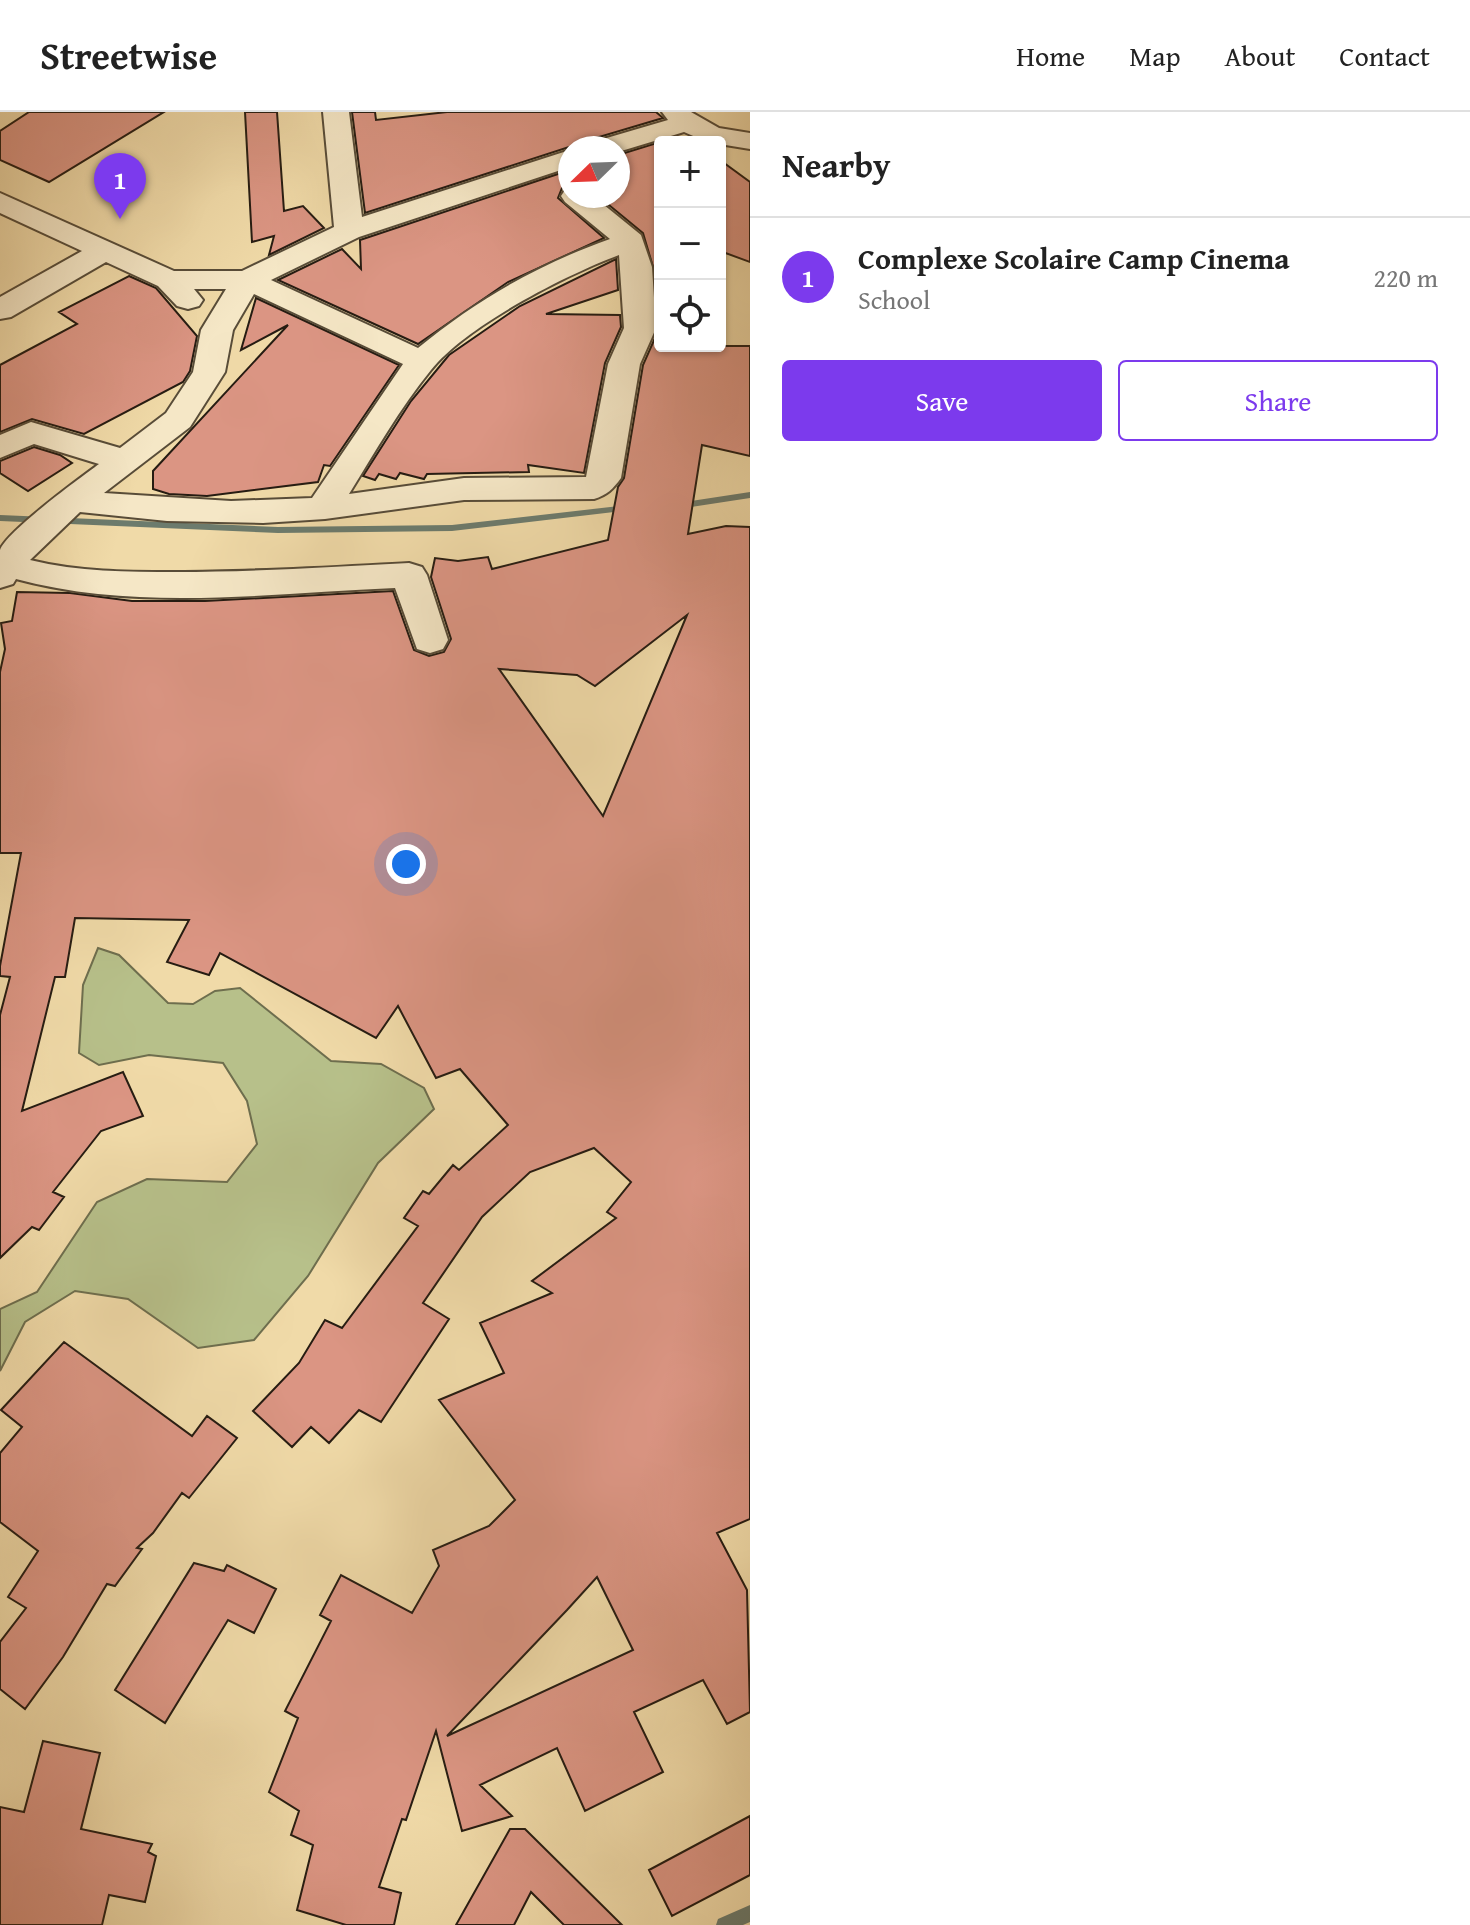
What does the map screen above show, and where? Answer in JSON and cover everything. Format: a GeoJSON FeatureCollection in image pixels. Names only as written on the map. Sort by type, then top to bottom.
{"type":"FeatureCollection","features":[{"type":"Feature","properties":{"kind":"street"},"geometry":{"type":"LineString","coordinates":[[336,112],[349,231]]}},
{"type":"Feature","properties":{"kind":"street"},"geometry":{"type":"LineString","coordinates":[[630,137],[680,118],[715,136],[750,141]]}},
{"type":"Feature","properties":{"kind":"street"},"geometry":{"type":"LineString","coordinates":[[430,640],[409,575],[217,584],[108,584],[59,579],[8,563],[67,505],[178,420],[209,372],[217,330],[247,280],[349,231],[558,162]]}},
{"type":"Feature","properties":{"kind":"street"},"geometry":{"type":"LineString","coordinates":[[530,170],[558,186]]}},
{"type":"Feature","properties":{"kind":"street"},"geometry":{"type":"LineString","coordinates":[[67,505],[183,510],[323,508],[424,493],[554,486],[594,488],[604,478],[624,364],[640,328],[637,267],[631,241],[590,208]]}},
{"type":"Feature","properties":{"kind":"street"},"geometry":{"type":"LineString","coordinates":[[0,232],[13,209],[169,280],[217,330]]}},
{"type":"Feature","properties":{"kind":"street"},"geometry":{"type":"LineString","coordinates":[[323,508],[421,361],[468,322],[565,265],[631,241]]}},
{"type":"Feature","properties":{"kind":"street"},"geometry":{"type":"LineString","coordinates":[[0,310],[103,251]]}},
{"type":"Feature","properties":{"kind":"street"},"geometry":{"type":"LineString","coordinates":[[169,280],[247,280],[421,361]]}},
{"type":"Feature","properties":{"kind":"street"},"geometry":{"type":"LineString","coordinates":[[0,448],[31,432],[126,461]]}},
{"type":"Feature","properties":{"kind":"green space"},"geometry":{"type":"Polygon","coordinates":[[[98,948],[119,955],[168,1003],[193,1004],[215,991],[240,988],[331,1061],[381,1064],[424,1088],[434,1109],[378,1163],[308,1276],[254,1340],[198,1348],[128,1299],[75,1291],[25,1322],[0,1371],[0,1309],[37,1292],[97,1202],[147,1179],[227,1182],[257,1144],[247,1101],[223,1063],[149,1055],[99,1065],[79,1053],[83,985],[98,948]]]}},
{"type":"Feature","properties":{"kind":"building"},"geometry":{"type":"Polygon","coordinates":[[[29,112],[164,112],[49,182],[0,160],[0,131],[29,112]]]}},
{"type":"Feature","properties":{"kind":"building"},"geometry":{"type":"Polygon","coordinates":[[[245,112],[277,112],[284,211],[303,206],[324,228],[269,255],[274,236],[252,242],[245,112]]]}},
{"type":"Feature","properties":{"kind":"building"},"geometry":{"type":"Polygon","coordinates":[[[352,112],[375,112],[376,120],[447,112],[656,112],[663,118],[602,136],[558,136],[558,151],[365,213],[352,112]]]}},
{"type":"Feature","properties":{"kind":"building"},"geometry":{"type":"Polygon","coordinates":[[[654,144],[654,270],[643,233],[613,208],[630,208],[630,151],[654,144]]]}},
{"type":"Feature","properties":{"kind":"building"},"geometry":{"type":"Polygon","coordinates":[[[726,164],[750,182],[750,262],[726,253],[726,164]]]}},
{"type":"Feature","properties":{"kind":"building"},"geometry":{"type":"Polygon","coordinates":[[[558,174],[558,208],[570,208],[604,238],[508,282],[418,344],[278,280],[342,249],[361,269],[360,240],[558,174]]]}},
{"type":"Feature","properties":{"kind":"building"},"geometry":{"type":"Polygon","coordinates":[[[616,259],[618,290],[546,314],[620,315],[621,327],[605,363],[584,473],[528,465],[529,472],[427,474],[424,479],[400,473],[396,479],[379,474],[375,480],[363,476],[411,401],[449,355],[520,306],[616,259]]]}},
{"type":"Feature","properties":{"kind":"building"},"geometry":{"type":"Polygon","coordinates":[[[129,276],[156,288],[197,336],[190,371],[183,382],[84,434],[32,419],[0,432],[0,365],[77,324],[59,312],[129,276]]]}},
{"type":"Feature","properties":{"kind":"building"},"geometry":{"type":"Polygon","coordinates":[[[256,298],[399,365],[330,466],[324,465],[318,482],[207,496],[169,494],[153,489],[153,471],[288,325],[241,350],[256,298]]]}},
{"type":"Feature","properties":{"kind":"building"},"geometry":{"type":"Polygon","coordinates":[[[654,340],[654,352],[726,352],[726,346],[750,346],[750,456],[702,445],[688,534],[726,526],[750,527],[750,1519],[717,1533],[747,1590],[750,1712],[727,1724],[703,1680],[634,1712],[663,1772],[585,1811],[557,1748],[480,1785],[512,1816],[462,1831],[436,1731],[379,1887],[401,1893],[394,1925],[346,1925],[297,1910],[313,1845],[291,1835],[299,1811],[269,1792],[298,1718],[285,1711],[331,1621],[320,1615],[341,1575],[412,1613],[439,1566],[433,1550],[489,1526],[515,1500],[439,1400],[504,1373],[480,1323],[552,1293],[532,1281],[616,1218],[607,1212],[631,1182],[594,1148],[530,1172],[482,1217],[423,1303],[449,1319],[381,1422],[359,1410],[329,1443],[311,1427],[292,1447],[253,1411],[299,1363],[325,1320],[342,1328],[418,1226],[404,1218],[423,1191],[429,1194],[453,1165],[459,1170],[508,1125],[460,1069],[436,1078],[398,1006],[376,1038],[220,953],[209,975],[167,962],[189,920],[75,918],[65,977],[55,977],[22,1111],[123,1072],[143,1116],[101,1131],[53,1192],[64,1197],[39,1230],[32,1227],[0,1258],[0,1015],[10,977],[0,976],[0,966],[21,853],[0,853],[0,672],[5,649],[1,623],[12,621],[17,592],[70,593],[132,601],[205,601],[393,591],[414,650],[429,656],[444,652],[451,639],[431,577],[435,558],[458,561],[488,557],[492,569],[608,540],[618,487],[624,478],[643,365],[654,340]],[[687,615],[595,686],[577,675],[499,669],[603,816],[687,615]],[[597,1577],[447,1736],[633,1650],[597,1577]]]}},
{"type":"Feature","properties":{"kind":"building"},"geometry":{"type":"Polygon","coordinates":[[[34,447],[60,455],[72,463],[28,491],[0,473],[0,461],[34,447]]]}},
{"type":"Feature","properties":{"kind":"building"},"geometry":{"type":"Polygon","coordinates":[[[64,1342],[192,1436],[207,1416],[237,1438],[189,1498],[182,1493],[153,1533],[137,1548],[142,1549],[115,1586],[107,1584],[63,1657],[25,1709],[0,1689],[0,1642],[26,1608],[8,1597],[38,1551],[0,1522],[0,1453],[22,1427],[1,1410],[64,1342]]]}},
{"type":"Feature","properties":{"kind":"building"},"geometry":{"type":"Polygon","coordinates":[[[194,1563],[224,1571],[227,1565],[276,1589],[254,1633],[228,1620],[165,1723],[115,1690],[194,1563]]]}},
{"type":"Feature","properties":{"kind":"building"},"geometry":{"type":"Polygon","coordinates":[[[43,1741],[100,1753],[81,1829],[152,1844],[148,1852],[156,1856],[145,1902],[109,1895],[102,1925],[0,1925],[0,1807],[24,1812],[43,1741]]]}},
{"type":"Feature","properties":{"kind":"building"},"geometry":{"type":"Polygon","coordinates":[[[750,1816],[750,1875],[672,1916],[649,1870],[750,1816]]]}},
{"type":"Feature","properties":{"kind":"building"},"geometry":{"type":"Polygon","coordinates":[[[510,1829],[525,1829],[622,1925],[564,1925],[531,1892],[514,1925],[456,1925],[510,1829]]]}},
{"type":"Feature","properties":{"kind":"waterway"},"geometry":{"type":"LineString","coordinates":[[678,506],[750,495]]}},
{"type":"Feature","properties":{"kind":"waterway"},"geometry":{"type":"LineString","coordinates":[[0,518],[278,530],[452,528],[628,508]]}},
{"type":"Feature","properties":{"kind":"waterway"},"geometry":{"type":"LineString","coordinates":[[724,1925],[750,1913]]}},
{"type":"Feature","properties":{"kind":"place","name":"Complexe Scolaire Camp Cinema"},"geometry":{"type":"Point","coordinates":[120,219]}}]}
